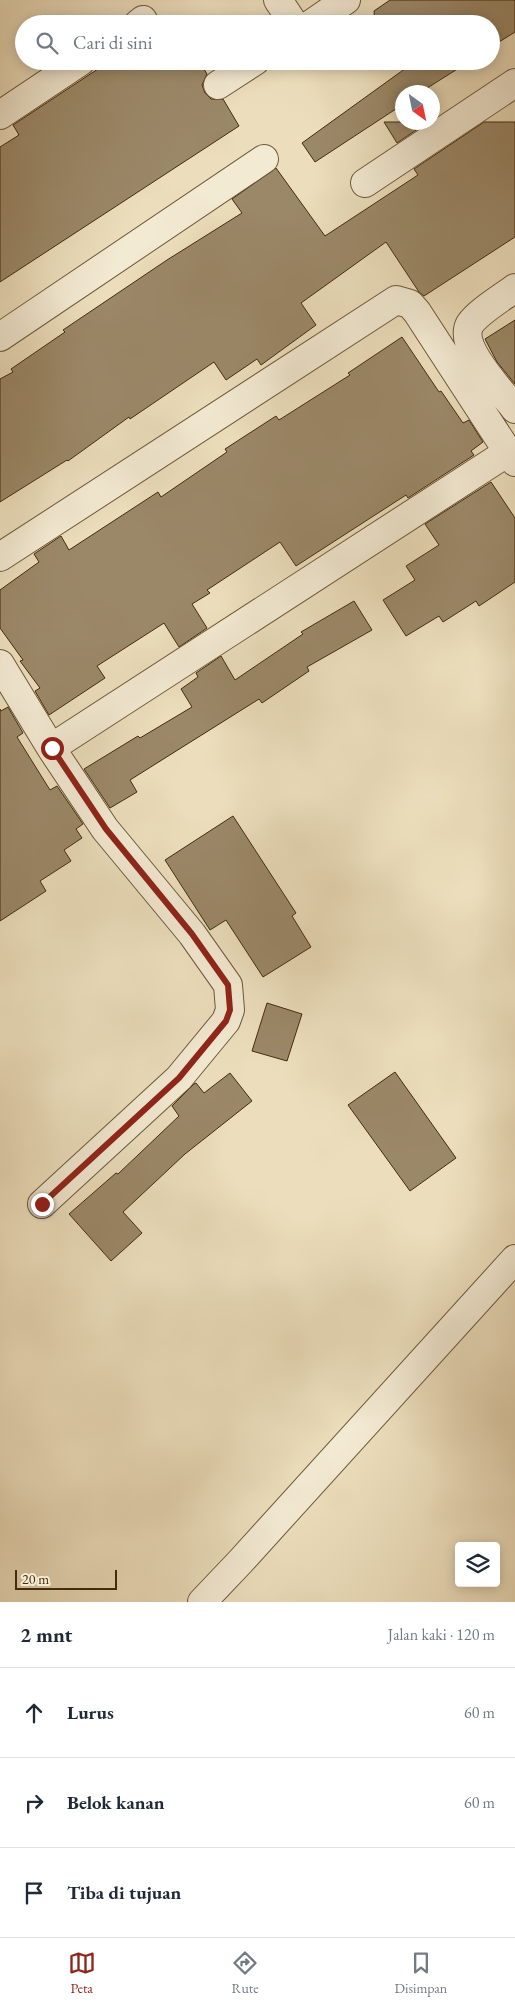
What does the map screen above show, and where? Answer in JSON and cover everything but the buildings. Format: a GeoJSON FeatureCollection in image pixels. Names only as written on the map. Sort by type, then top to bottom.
{"type":"FeatureCollection","features":[{"type":"Feature","properties":{"kind":"street"},"geometry":{"type":"LineString","coordinates":[[278,0],[288,15]]}},
{"type":"Feature","properties":{"kind":"street"},"geometry":{"type":"LineString","coordinates":[[324,15],[346,0]]}},
{"type":"Feature","properties":{"kind":"street"},"geometry":{"type":"LineString","coordinates":[[0,115],[68,70]]}},
{"type":"Feature","properties":{"kind":"street"},"geometry":{"type":"LineString","coordinates":[[218,86],[241,70]]}},
{"type":"Feature","properties":{"kind":"street"},"geometry":{"type":"LineString","coordinates":[[365,183],[515,84]]}},
{"type":"Feature","properties":{"kind":"street"},"geometry":{"type":"LineString","coordinates":[[0,337],[264,158]]}},
{"type":"Feature","properties":{"kind":"street"},"geometry":{"type":"LineString","coordinates":[[515,288],[481,314],[470,325],[468,338],[472,353],[515,409]]}},
{"type":"Feature","properties":{"kind":"street"},"geometry":{"type":"LineString","coordinates":[[0,556],[396,300],[410,304],[417,312],[512,457],[52,748]]}},
{"type":"Feature","properties":{"kind":"street"},"geometry":{"type":"LineString","coordinates":[[0,664],[52,748],[106,829],[192,934],[228,985],[230,999],[230,1010],[226,1021],[179,1078],[42,1204]]}},
{"type":"Feature","properties":{"kind":"street"},"geometry":{"type":"LineString","coordinates":[[202,1602],[515,1260]]}},
{"type":"Feature","properties":{"kind":"route"},"geometry":{"type":"LineString","coordinates":[[42,1204],[179,1078],[226,1021],[230,1010],[228,985],[192,934],[106,829],[52,748]]}}]}
